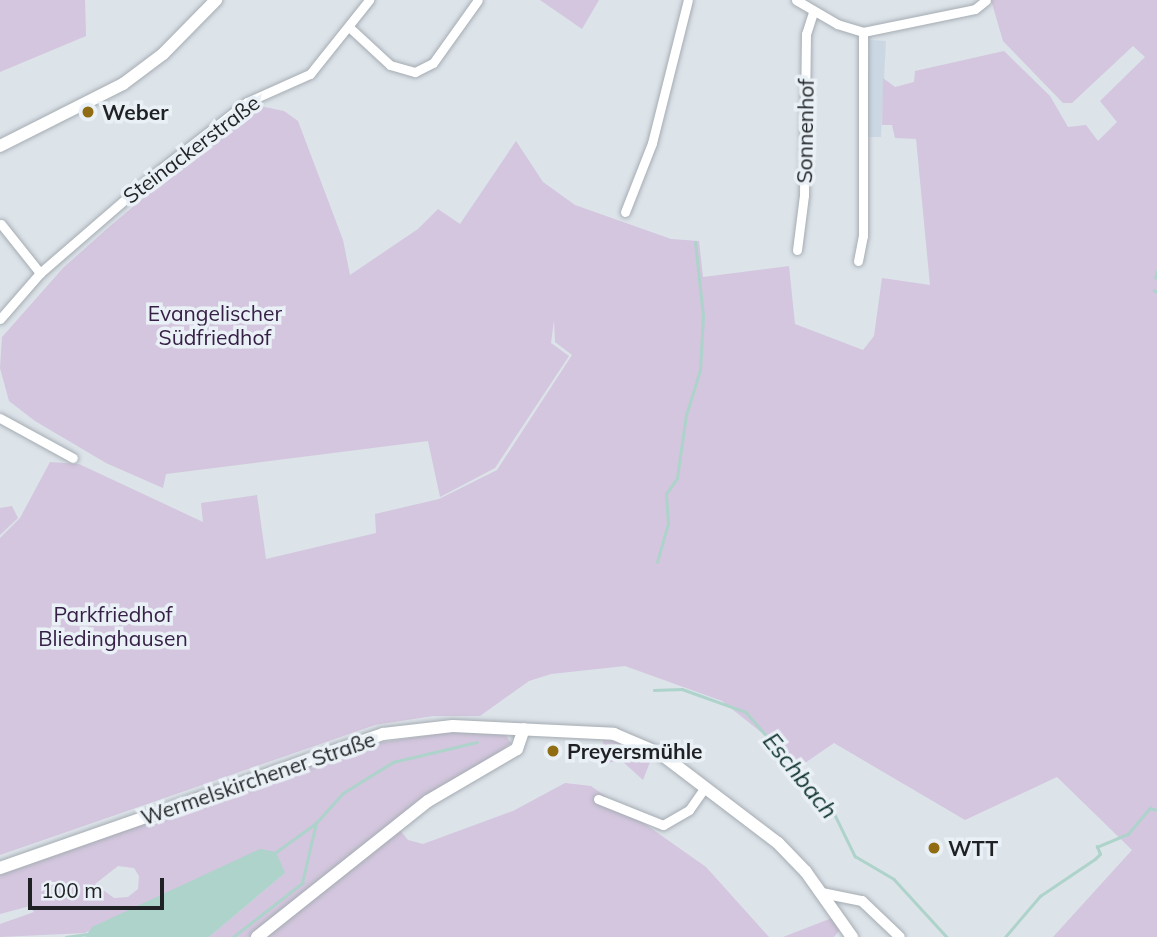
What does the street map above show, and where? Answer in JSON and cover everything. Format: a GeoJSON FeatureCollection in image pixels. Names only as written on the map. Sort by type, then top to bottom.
{"type":"FeatureCollection","features":[{"type":"Feature","properties":{"kind":"main road"},"geometry":{"type":"LineString","coordinates":[[0,146],[123,85],[163,54],[216,0]]}},
{"type":"Feature","properties":{"kind":"main road","name":"Wermelskirchener Straße"},"geometry":{"type":"LineString","coordinates":[[0,868],[375,736],[441,726],[524,729]]}},
{"type":"Feature","properties":{"kind":"main road"},"geometry":{"type":"LineString","coordinates":[[257,937],[428,802],[517,749],[524,729],[631,738],[705,787],[778,843],[822,893],[852,937]]}},
{"type":"Feature","properties":{"kind":"street","name":"Steinackerstraße"},"geometry":{"type":"LineString","coordinates":[[0,319],[40,273],[153,175],[238,110],[302,80],[369,0]]}},
{"type":"Feature","properties":{"kind":"street"},"geometry":{"type":"LineString","coordinates":[[349,27],[390,65],[415,72],[432,62],[478,0]]}},
{"type":"Feature","properties":{"kind":"street"},"geometry":{"type":"LineString","coordinates":[[625,212],[652,143],[688,0]]}},
{"type":"Feature","properties":{"kind":"street"},"geometry":{"type":"LineString","coordinates":[[796,0],[813,12],[863,32],[910,26],[984,2]]}},
{"type":"Feature","properties":{"kind":"street","name":"Sonnenhof"},"geometry":{"type":"LineString","coordinates":[[797,250],[803,195],[806,34],[813,12]]}},
{"type":"Feature","properties":{"kind":"street"},"geometry":{"type":"LineString","coordinates":[[858,261],[863,236],[863,32]]}},
{"type":"Feature","properties":{"kind":"street"},"geometry":{"type":"LineString","coordinates":[[1,224],[40,273]]}},
{"type":"Feature","properties":{"kind":"street"},"geometry":{"type":"LineString","coordinates":[[0,418],[73,458]]}},
{"type":"Feature","properties":{"kind":"street"},"geometry":{"type":"LineString","coordinates":[[598,799],[663,825],[689,810],[705,787]]}},
{"type":"Feature","properties":{"kind":"street"},"geometry":{"type":"LineString","coordinates":[[822,893],[844,894],[868,904],[900,937]]}},
{"type":"Feature","properties":{"kind":"shaded area"},"geometry":{"type":"Polygon","coordinates":[[[869,40],[886,41],[881,137],[867,137],[869,40]]]}},
{"type":"Feature","properties":{"kind":"shaded area"},"geometry":{"type":"Polygon","coordinates":[[[260,849],[276,852],[285,873],[209,937],[85,937],[92,927],[260,849]]]}},
{"type":"Feature","properties":{"kind":"green space"},"geometry":{"type":"Polygon","coordinates":[[[0,0],[85,0],[86,36],[0,72],[0,0]]]}},
{"type":"Feature","properties":{"kind":"green space"},"geometry":{"type":"Polygon","coordinates":[[[540,0],[599,0],[582,29],[540,0]]]}},
{"type":"Feature","properties":{"kind":"green space"},"geometry":{"type":"Polygon","coordinates":[[[991,0],[1157,0],[1157,937],[1053,937],[1132,850],[1057,777],[965,820],[834,743],[802,765],[722,701],[625,666],[551,674],[529,681],[480,716],[433,716],[375,725],[0,855],[0,538],[20,518],[50,462],[79,464],[203,522],[201,503],[257,495],[266,559],[376,533],[375,514],[439,499],[497,470],[572,355],[555,342],[554,320],[551,343],[569,356],[495,468],[440,497],[428,441],[166,474],[163,488],[106,463],[35,421],[9,401],[0,368],[2,337],[63,268],[109,227],[245,113],[260,106],[284,111],[298,121],[343,240],[350,275],[418,229],[438,209],[460,224],[516,141],[543,182],[575,205],[671,239],[699,241],[703,277],[789,266],[795,324],[863,350],[874,336],[882,278],[930,285],[916,139],[895,138],[892,125],[882,125],[883,78],[895,87],[914,82],[915,71],[1004,51],[1050,96],[1068,127],[1086,125],[1098,141],[1117,122],[1100,101],[1145,57],[1133,46],[1072,103],[1063,103],[1003,41],[991,0]]]}},
{"type":"Feature","properties":{"kind":"green space"},"geometry":{"type":"Polygon","coordinates":[[[12,506],[18,518],[0,535],[0,508],[12,506]]]}},
{"type":"Feature","properties":{"kind":"green space"},"geometry":{"type":"Polygon","coordinates":[[[452,732],[506,735],[511,743],[249,937],[209,937],[285,873],[183,886],[85,933],[0,937],[0,924],[34,912],[30,906],[0,914],[0,875],[369,744],[452,732]],[[118,866],[95,884],[114,898],[128,897],[138,889],[139,876],[134,868],[118,866]]]}},
{"type":"Feature","properties":{"kind":"green space"},"geometry":{"type":"Polygon","coordinates":[[[603,740],[626,742],[647,755],[650,762],[643,780],[622,761],[603,763],[603,740]]]}},
{"type":"Feature","properties":{"kind":"green space"},"geometry":{"type":"Polygon","coordinates":[[[565,783],[591,786],[706,867],[769,937],[261,937],[399,829],[408,840],[423,844],[513,811],[565,783]]]}},
{"type":"Feature","properties":{"kind":"green space"},"geometry":{"type":"Polygon","coordinates":[[[832,918],[840,930],[834,937],[783,937],[832,918]]]}},
{"type":"Feature","properties":{"kind":"waterway"},"geometry":{"type":"LineString","coordinates":[[657,562],[668,524],[666,494],[677,478],[686,415],[700,370],[703,316],[695,242]]}},
{"type":"Feature","properties":{"kind":"waterway"},"geometry":{"type":"LineString","coordinates":[[1155,278],[1157,271]]}},
{"type":"Feature","properties":{"kind":"waterway","name":"Eschbach"},"geometry":{"type":"LineString","coordinates":[[654,690],[682,689],[746,712],[835,815],[855,856],[894,879],[947,937]]}},
{"type":"Feature","properties":{"kind":"waterway","name":"Eschbach"},"geometry":{"type":"LineString","coordinates":[[233,937],[302,883],[316,823],[343,793],[393,762],[477,742]]}},
{"type":"Feature","properties":{"kind":"waterway"},"geometry":{"type":"LineString","coordinates":[[1005,937],[1040,896],[1095,859],[1100,854],[1097,847],[1128,834],[1150,808],[1157,810]]}},
{"type":"Feature","properties":{"kind":"waterway"},"geometry":{"type":"LineString","coordinates":[[276,852],[316,823]]}},
{"type":"Feature","properties":{"kind":"waterway"},"geometry":{"type":"LineString","coordinates":[[66,937],[87,934]]}},
{"type":"Feature","properties":{"kind":"place","name":"Weber"},"geometry":{"type":"Point","coordinates":[88,112]}},
{"type":"Feature","properties":{"kind":"place","name":"Preyersmühle"},"geometry":{"type":"Point","coordinates":[553,751]}},
{"type":"Feature","properties":{"kind":"place","name":"WTT"},"geometry":{"type":"Point","coordinates":[934,848]}},
{"type":"Feature","properties":{"kind":"park label","name":"Evangelischer Südfriedhof"},"geometry":{"type":"Point","coordinates":[215,325]}},
{"type":"Feature","properties":{"kind":"park label","name":"Parkfriedhof Bliedinghausen"},"geometry":{"type":"Point","coordinates":[113,626]}}]}
